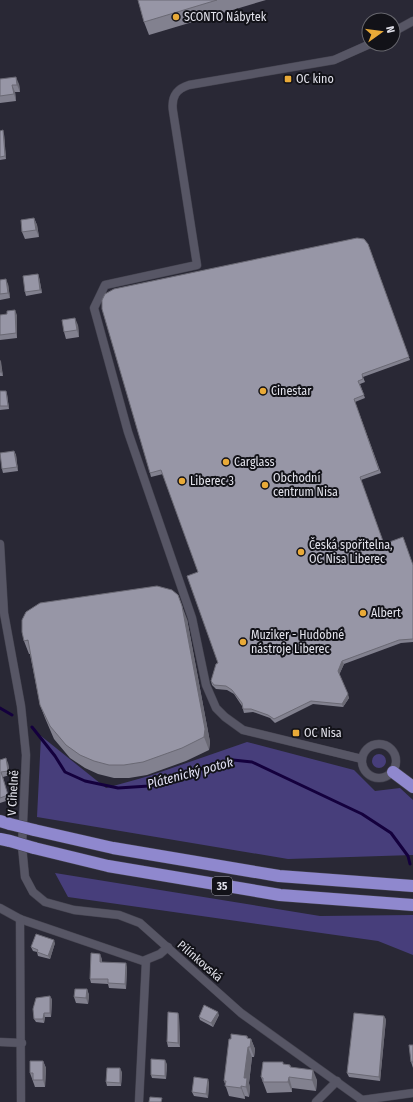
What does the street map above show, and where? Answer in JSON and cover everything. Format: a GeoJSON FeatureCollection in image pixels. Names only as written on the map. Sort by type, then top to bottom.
{"type":"FeatureCollection","features":[{"type":"Feature","properties":{"kind":"highway"},"geometry":{"type":"LineString","coordinates":[[393,772],[413,787]]}},
{"type":"Feature","properties":{"kind":"highway","name":"35"},"geometry":{"type":"LineString","coordinates":[[5,823],[113,848],[279,876],[413,886]]}},
{"type":"Feature","properties":{"kind":"highway","name":"35"},"geometry":{"type":"LineString","coordinates":[[5,840],[108,866],[280,895],[413,905]]}},
{"type":"Feature","properties":{"kind":"highway"},"geometry":{"type":"LineString","coordinates":[[359,883],[413,879]]}},
{"type":"Feature","properties":{"kind":"street"},"geometry":{"type":"LineString","coordinates":[[401,28],[413,21]]}},
{"type":"Feature","properties":{"kind":"street"},"geometry":{"type":"LineString","coordinates":[[361,48],[334,60],[189,86],[178,90],[172,102],[196,265],[105,285],[94,308],[128,432],[192,618],[206,685],[216,708],[224,717],[242,730],[362,759]]}},
{"type":"Feature","properties":{"kind":"street","name":"V Cihelně"},"geometry":{"type":"LineString","coordinates":[[0,544],[2,614],[21,706],[26,755],[22,846],[24,870],[28,885],[33,892],[45,902],[74,910],[119,915],[140,923],[168,947]]}},
{"type":"Feature","properties":{"kind":"street"},"geometry":{"type":"LineString","coordinates":[[386,744],[394,751],[396,756],[396,767],[393,772],[384,778],[373,777],[364,770],[362,759],[367,748],[372,745],[386,744]]}},
{"type":"Feature","properties":{"kind":"street"},"geometry":{"type":"LineString","coordinates":[[0,908],[20,919],[146,961],[139,1102]]}},
{"type":"Feature","properties":{"kind":"street"},"geometry":{"type":"LineString","coordinates":[[20,919],[22,1043],[21,1102]]}},
{"type":"Feature","properties":{"kind":"street","name":"Pilínkovská"},"geometry":{"type":"LineString","coordinates":[[146,961],[160,954],[168,947],[241,1013],[337,1081],[361,1101]]}},
{"type":"Feature","properties":{"kind":"street"},"geometry":{"type":"LineString","coordinates":[[0,1042],[22,1043]]}},
{"type":"Feature","properties":{"kind":"street"},"geometry":{"type":"LineString","coordinates":[[316,1102],[337,1081]]}},
{"type":"Feature","properties":{"kind":"street"},"geometry":{"type":"LineString","coordinates":[[361,1101],[413,1093]]}},
{"type":"Feature","properties":{"kind":"shaded area"},"geometry":{"type":"Polygon","coordinates":[[[41,736],[106,788],[149,776],[247,742],[354,770],[375,791],[400,788],[413,800],[413,855],[288,859],[37,817],[41,736]]]}},
{"type":"Feature","properties":{"kind":"shaded area"},"geometry":{"type":"Polygon","coordinates":[[[379,754],[384,756],[386,761],[384,766],[379,768],[374,766],[372,761],[374,756],[379,754]]]}},
{"type":"Feature","properties":{"kind":"shaded area"},"geometry":{"type":"Polygon","coordinates":[[[55,873],[320,916],[413,915],[413,955],[378,941],[68,897],[55,873]]]}},
{"type":"Feature","properties":{"kind":"building"},"geometry":{"type":"Polygon","coordinates":[[[138,0],[217,0],[144,22],[138,0]]]}},
{"type":"Feature","properties":{"kind":"building"},"geometry":{"type":"Polygon","coordinates":[[[16,77],[17,85],[12,85],[14,94],[0,96],[0,79],[16,77]]]}},
{"type":"Feature","properties":{"kind":"building"},"geometry":{"type":"Polygon","coordinates":[[[3,130],[5,156],[0,157],[0,131],[3,130]]]}},
{"type":"Feature","properties":{"kind":"building"},"geometry":{"type":"Polygon","coordinates":[[[34,218],[36,230],[22,232],[21,220],[34,218]]]}},
{"type":"Feature","properties":{"kind":"building","name":"Obchodní centrum Nisa"},"geometry":{"type":"Polygon","coordinates":[[[357,238],[364,239],[368,244],[409,357],[362,374],[363,379],[358,381],[364,395],[354,399],[379,470],[360,477],[384,544],[403,537],[413,565],[413,639],[399,640],[342,661],[338,671],[348,694],[342,704],[311,701],[274,719],[268,715],[251,709],[243,709],[242,703],[232,690],[226,686],[214,685],[211,681],[216,664],[218,663],[187,576],[198,572],[161,470],[150,473],[102,309],[102,300],[105,294],[114,289],[357,238]]]}},
{"type":"Feature","properties":{"kind":"building"},"geometry":{"type":"Polygon","coordinates":[[[38,274],[40,290],[25,292],[23,276],[38,274]]]}},
{"type":"Feature","properties":{"kind":"building"},"geometry":{"type":"Polygon","coordinates":[[[6,279],[8,293],[0,294],[0,280],[6,279]]]}},
{"type":"Feature","properties":{"kind":"building"},"geometry":{"type":"Polygon","coordinates":[[[15,310],[16,333],[0,335],[0,315],[7,314],[7,311],[15,310]]]}},
{"type":"Feature","properties":{"kind":"building"},"geometry":{"type":"Polygon","coordinates":[[[75,318],[77,330],[64,332],[62,320],[75,318]]]}},
{"type":"Feature","properties":{"kind":"building"},"geometry":{"type":"Polygon","coordinates":[[[0,391],[6,391],[8,406],[0,406],[0,391]]]}},
{"type":"Feature","properties":{"kind":"building"},"geometry":{"type":"Polygon","coordinates":[[[14,451],[17,467],[2,469],[0,453],[14,451]]]}},
{"type":"Feature","properties":{"kind":"building"},"geometry":{"type":"Polygon","coordinates":[[[157,586],[172,590],[178,595],[182,606],[205,729],[204,737],[182,748],[143,762],[124,765],[109,765],[94,761],[80,755],[66,745],[50,726],[40,705],[28,640],[24,641],[22,632],[22,620],[26,612],[40,603],[157,586]]]}},
{"type":"Feature","properties":{"kind":"building"},"geometry":{"type":"Polygon","coordinates":[[[6,758],[8,771],[1,772],[8,795],[0,798],[0,760],[6,758]]]}},
{"type":"Feature","properties":{"kind":"building"},"geometry":{"type":"Polygon","coordinates":[[[36,934],[54,940],[48,956],[37,952],[38,950],[31,947],[36,934]]]}},
{"type":"Feature","properties":{"kind":"building"},"geometry":{"type":"Polygon","coordinates":[[[91,953],[100,954],[100,962],[126,963],[125,984],[108,983],[108,979],[90,979],[91,953]]]}},
{"type":"Feature","properties":{"kind":"building"},"geometry":{"type":"Polygon","coordinates":[[[75,989],[87,989],[86,998],[74,997],[75,989]]]}},
{"type":"Feature","properties":{"kind":"building"},"geometry":{"type":"Polygon","coordinates":[[[50,996],[50,1013],[44,1013],[43,1019],[34,1019],[33,1009],[36,998],[50,996]]]}},
{"type":"Feature","properties":{"kind":"building"},"geometry":{"type":"Polygon","coordinates":[[[204,1005],[218,1012],[211,1023],[199,1017],[204,1005]]]}},
{"type":"Feature","properties":{"kind":"building"},"geometry":{"type":"Polygon","coordinates":[[[168,1012],[178,1013],[178,1043],[167,1042],[168,1012]]]}},
{"type":"Feature","properties":{"kind":"building"},"geometry":{"type":"Polygon","coordinates":[[[354,1013],[384,1016],[379,1077],[347,1073],[354,1013]]]}},
{"type":"Feature","properties":{"kind":"building"},"geometry":{"type":"Polygon","coordinates":[[[231,1034],[247,1036],[247,1038],[251,1039],[250,1047],[248,1047],[244,1078],[247,1078],[246,1087],[241,1086],[241,1088],[225,1086],[226,1081],[224,1081],[229,1039],[231,1039],[231,1034]]]}},
{"type":"Feature","properties":{"kind":"building"},"geometry":{"type":"Polygon","coordinates":[[[409,1045],[413,1045],[413,1062],[411,1062],[409,1045]]]}},
{"type":"Feature","properties":{"kind":"building"},"geometry":{"type":"Polygon","coordinates":[[[151,1059],[165,1060],[165,1076],[151,1075],[151,1059]]]}},
{"type":"Feature","properties":{"kind":"building"},"geometry":{"type":"Polygon","coordinates":[[[30,1061],[43,1061],[43,1080],[33,1080],[33,1073],[30,1073],[30,1061]]]}},
{"type":"Feature","properties":{"kind":"building"},"geometry":{"type":"Polygon","coordinates":[[[263,1062],[283,1062],[283,1064],[290,1065],[290,1067],[313,1070],[312,1080],[289,1077],[288,1082],[263,1082],[263,1078],[261,1077],[263,1062]]]}},
{"type":"Feature","properties":{"kind":"building"},"geometry":{"type":"Polygon","coordinates":[[[107,1068],[120,1068],[120,1083],[106,1082],[107,1068]]]}},
{"type":"Feature","properties":{"kind":"building"},"geometry":{"type":"Polygon","coordinates":[[[194,1077],[208,1079],[206,1094],[192,1092],[194,1077]]]}},
{"type":"Feature","properties":{"kind":"building"},"geometry":{"type":"Polygon","coordinates":[[[150,1097],[162,1098],[161,1102],[149,1102],[150,1097]]]}},
{"type":"Feature","properties":{"kind":"waterway","name":"Plátenický potok"},"geometry":{"type":"LineString","coordinates":[[0,708],[12,715]]}},
{"type":"Feature","properties":{"kind":"waterway","name":"Plátenický potok"},"geometry":{"type":"LineString","coordinates":[[32,727],[55,756],[65,772],[85,781],[118,788],[149,786],[172,781],[213,764],[233,760],[252,762],[362,814],[391,833],[408,856],[410,864]]}},
{"type":"Feature","properties":{"kind":"place","name":"SCONTO Nábytek"},"geometry":{"type":"Point","coordinates":[176,17]}},
{"type":"Feature","properties":{"kind":"place","name":"OC kino"},"geometry":{"type":"Point","coordinates":[288,79]}},
{"type":"Feature","properties":{"kind":"place","name":"Cinestar"},"geometry":{"type":"Point","coordinates":[263,391]}},
{"type":"Feature","properties":{"kind":"place","name":"Carglass"},"geometry":{"type":"Point","coordinates":[226,462]}},
{"type":"Feature","properties":{"kind":"place","name":"Liberec 3"},"geometry":{"type":"Point","coordinates":[182,481]}},
{"type":"Feature","properties":{"kind":"place","name":"Obchodní centrum Nisa"},"geometry":{"type":"Point","coordinates":[265,485]}},
{"type":"Feature","properties":{"kind":"place","name":"Česká spořitelna, OC Nisa Liberec"},"geometry":{"type":"Point","coordinates":[301,552]}},
{"type":"Feature","properties":{"kind":"place","name":"Albert"},"geometry":{"type":"Point","coordinates":[363,613]}},
{"type":"Feature","properties":{"kind":"place","name":"Muziker - Hudobné nástroje Liberec"},"geometry":{"type":"Point","coordinates":[243,642]}},
{"type":"Feature","properties":{"kind":"place","name":"OC Nisa"},"geometry":{"type":"Point","coordinates":[296,733]}}]}
